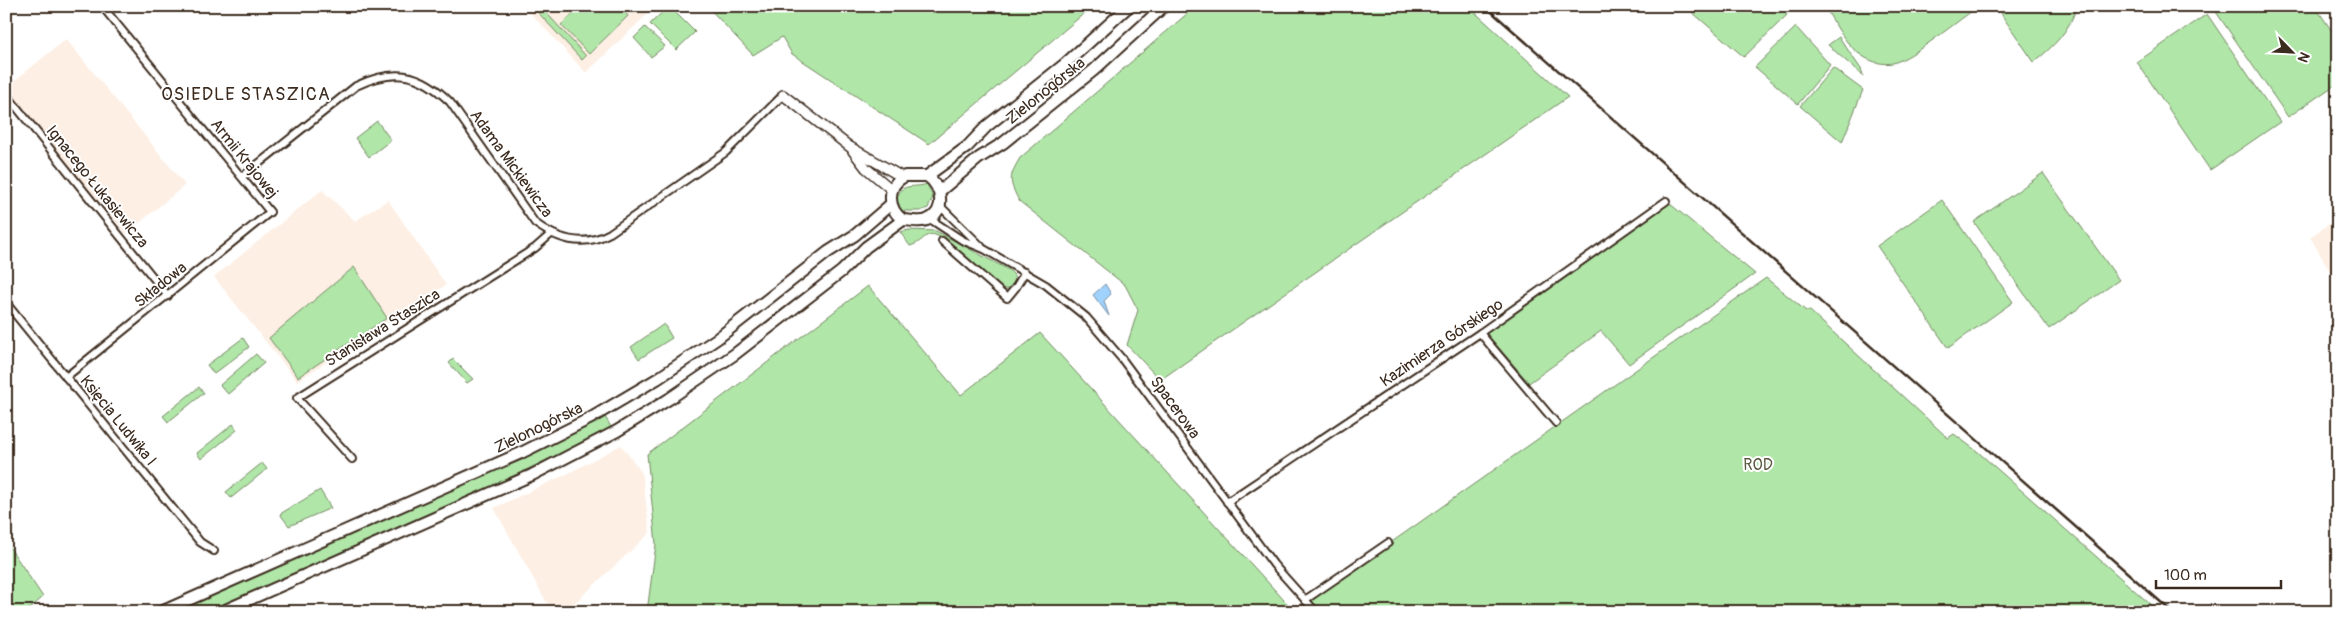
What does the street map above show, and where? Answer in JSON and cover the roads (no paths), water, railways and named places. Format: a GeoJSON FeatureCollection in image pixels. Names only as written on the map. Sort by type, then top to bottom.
{"type":"FeatureCollection","features":[{"type":"Feature","properties":{"kind":"main road","name":"Zielonogórska"},"geometry":{"type":"LineString","coordinates":[[927,176],[967,147],[987,126],[1078,53],[1130,6]]}},
{"type":"Feature","properties":{"kind":"main road","name":"Zielonogórska"},"geometry":{"type":"LineString","coordinates":[[940,191],[979,158],[1003,143],[1094,70],[1164,6]]}},
{"type":"Feature","properties":{"kind":"main road"},"geometry":{"type":"LineString","coordinates":[[927,176],[937,185],[940,191],[940,206],[930,219],[920,222],[904,220],[891,204],[892,190],[902,177],[927,176]]}},
{"type":"Feature","properties":{"kind":"main road","name":"Zielonogórska"},"geometry":{"type":"LineString","coordinates":[[161,612],[515,456],[591,418],[656,379],[718,338],[828,252],[855,235],[891,204]]}},
{"type":"Feature","properties":{"kind":"main road"},"geometry":{"type":"LineString","coordinates":[[221,612],[532,475],[617,431],[674,396],[736,354],[842,271],[866,247],[904,220]]}},
{"type":"Feature","properties":{"kind":"street","name":"Armii Krajowej"},"geometry":{"type":"LineString","coordinates":[[102,6],[243,176],[270,212]]}},
{"type":"Feature","properties":{"kind":"street","name":"Adama Mickiewicza"},"geometry":{"type":"LineString","coordinates":[[243,176],[356,86],[374,77],[397,74],[417,78],[433,87],[450,102],[535,223],[551,234],[580,242],[610,234],[726,152],[783,95]]}},
{"type":"Feature","properties":{"kind":"street","name":"Ignacego Łukasiewicza"},"geometry":{"type":"LineString","coordinates":[[6,94],[168,296]]}},
{"type":"Feature","properties":{"kind":"street"},"geometry":{"type":"LineString","coordinates":[[783,95],[850,147],[902,177]]}},
{"type":"Feature","properties":{"kind":"street"},"geometry":{"type":"LineString","coordinates":[[850,147],[866,168],[892,190]]}},
{"type":"Feature","properties":{"kind":"street","name":"Kazimierza Górskiego"},"geometry":{"type":"LineString","coordinates":[[1228,502],[1480,333],[1666,201]]}},
{"type":"Feature","properties":{"kind":"street","name":"Spacerowa"},"geometry":{"type":"LineString","coordinates":[[940,206],[984,249]]}},
{"type":"Feature","properties":{"kind":"street","name":"Składowa"},"geometry":{"type":"LineString","coordinates":[[66,376],[168,296],[270,212]]}},
{"type":"Feature","properties":{"kind":"street","name":"Spacerowa"},"geometry":{"type":"LineString","coordinates":[[930,219],[962,240],[984,249],[1025,272],[1061,296],[1100,332],[1274,565],[1316,612]]}},
{"type":"Feature","properties":{"kind":"street","name":"Stanisława Staszica"},"geometry":{"type":"LineString","coordinates":[[352,459],[297,398],[535,248],[551,234]]}},
{"type":"Feature","properties":{"kind":"street"},"geometry":{"type":"LineString","coordinates":[[942,241],[1007,298],[1025,272]]}},
{"type":"Feature","properties":{"kind":"street","name":"Księcia Ludwika I"},"geometry":{"type":"LineString","coordinates":[[6,303],[200,542],[214,551]]}},
{"type":"Feature","properties":{"kind":"street"},"geometry":{"type":"LineString","coordinates":[[1480,333],[1556,423]]}},
{"type":"Feature","properties":{"kind":"street"},"geometry":{"type":"LineString","coordinates":[[1304,600],[1388,543]]}},
{"type":"Feature","properties":{"kind":"water"},"geometry":{"type":"Polygon","coordinates":[[[1105,284],[1111,294],[1104,301],[1109,316],[1093,295],[1105,284]]]}},
{"type":"Feature","properties":{"kind":"railway"},"geometry":{"type":"LineString","coordinates":[[1485,6],[2172,612]]}},
{"type":"Feature","properties":{"kind":"district","name":"OSIEDLE STASZICA"},"geometry":{"type":"Point","coordinates":[246,94]}},
{"type":"Feature","properties":{"kind":"park label","name":"ROD"},"geometry":{"type":"Point","coordinates":[1758,464]}}]}
